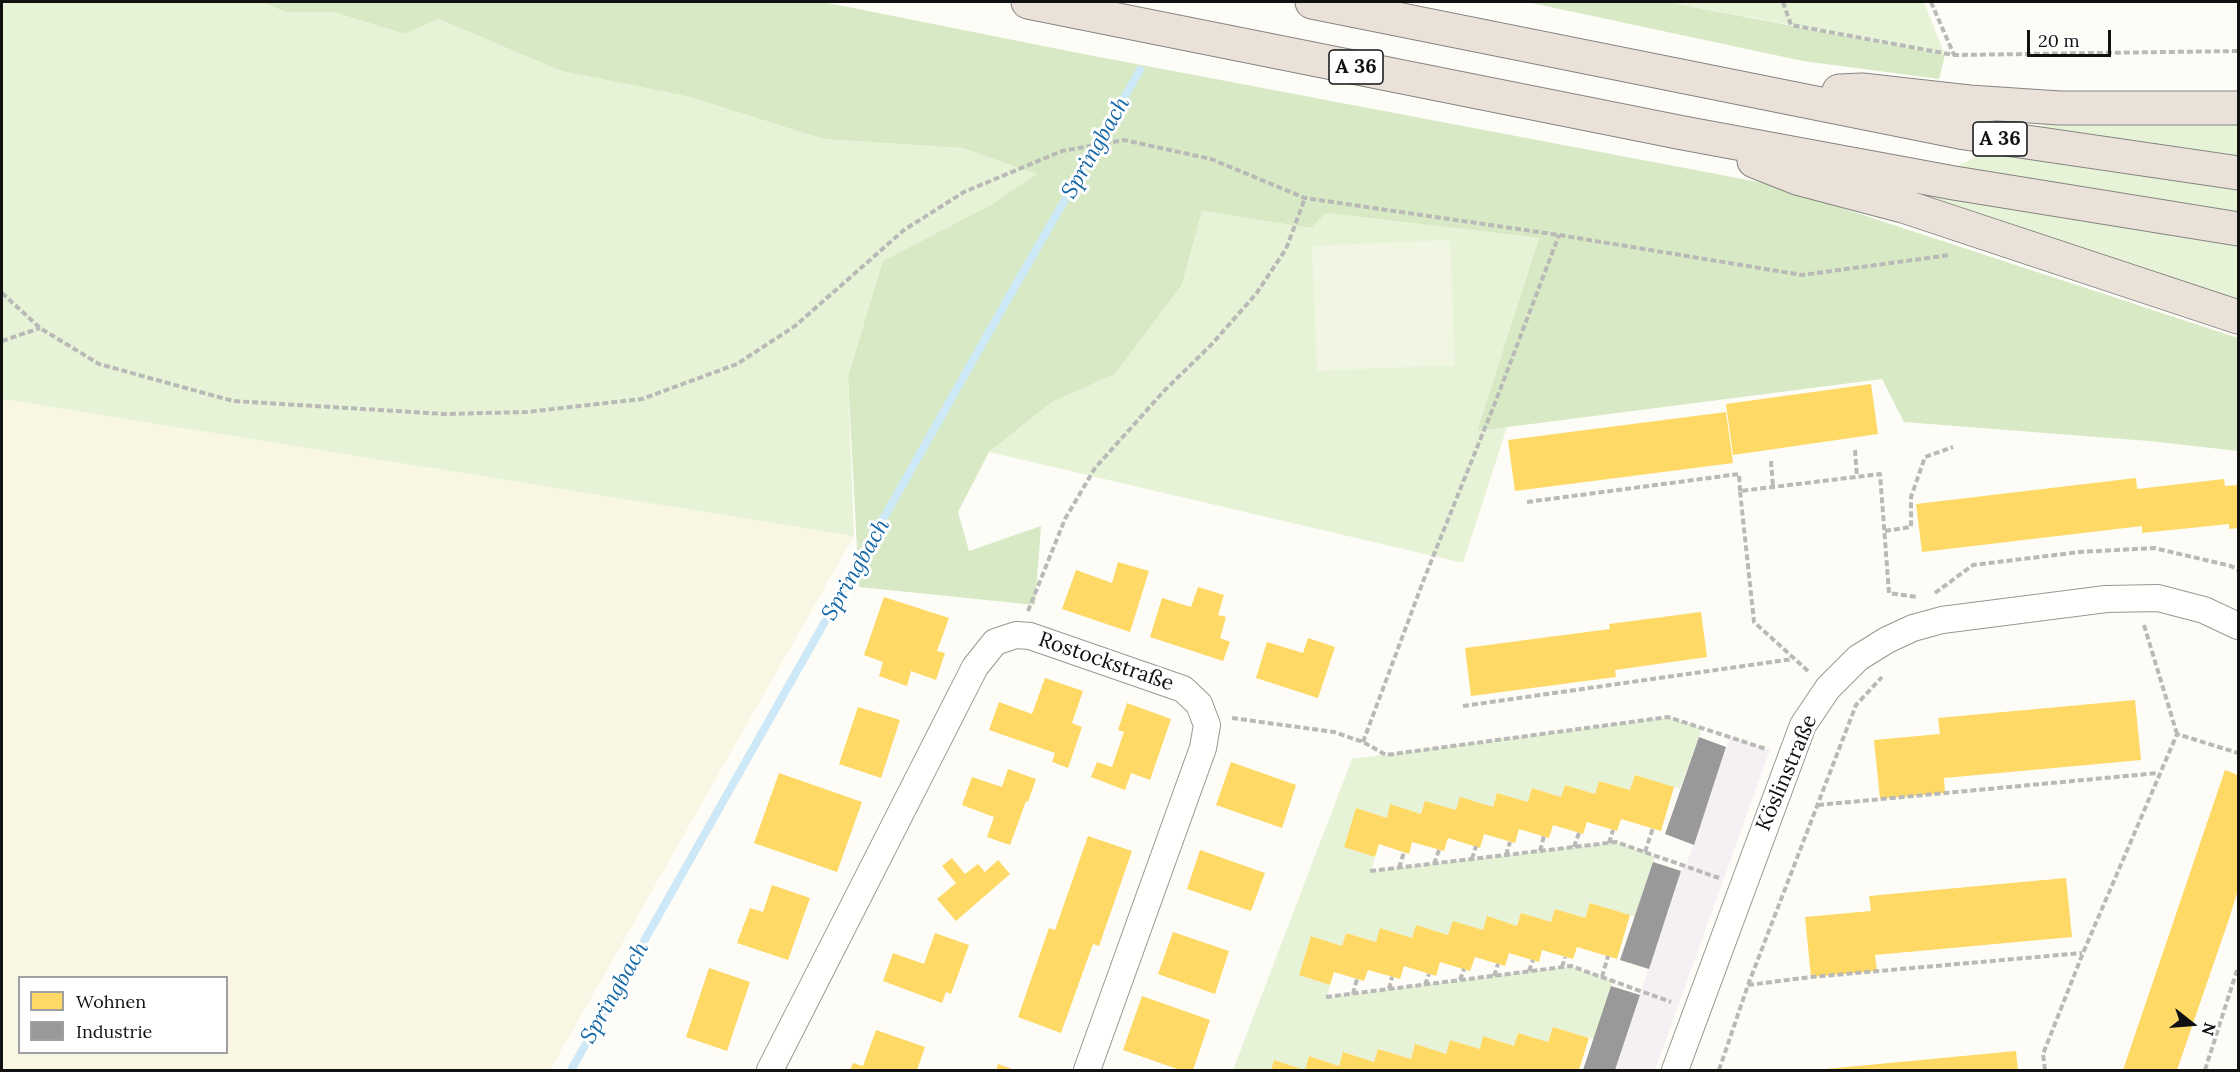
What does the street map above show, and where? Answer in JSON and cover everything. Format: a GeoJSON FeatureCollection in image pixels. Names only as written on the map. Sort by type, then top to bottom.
{"type":"FeatureCollection","features":[{"type":"Feature","properties":{"kind":"highway","name":"A 36"},"geometry":{"type":"LineString","coordinates":[[1028,2],[1683,133],[1954,183],[2238,229]]}},
{"type":"Feature","properties":{"kind":"highway","name":"A 36"},"geometry":{"type":"LineString","coordinates":[[1312,2],[1965,133],[2238,173]]}},
{"type":"Feature","properties":{"kind":"highway"},"geometry":{"type":"LineString","coordinates":[[1763,91],[1862,90],[1969,102],[2060,108],[2238,108]]}},
{"type":"Feature","properties":{"kind":"highway"},"geometry":{"type":"LineString","coordinates":[[1683,133],[1797,178],[1902,206],[2238,317]]}},
{"type":"Feature","properties":{"kind":"street","name":"Köslinstraße"},"geometry":{"type":"LineString","coordinates":[[1675,1071],[1803,725],[1828,687],[1858,658],[1904,632],[1942,620],[2106,599],[2158,598],[2204,610],[2238,626]]}},
{"type":"Feature","properties":{"kind":"street","name":"Rostockstraße"},"geometry":{"type":"LineString","coordinates":[[770,1071],[975,667],[995,642],[1016,635],[1030,636],[1183,689],[1199,704],[1207,725],[1203,748],[1087,1071]]}},
{"type":"Feature","properties":{"kind":"path"},"geometry":{"type":"LineString","coordinates":[[1784,2],[1791,25],[1954,55],[2238,51]]}},
{"type":"Feature","properties":{"kind":"path"},"geometry":{"type":"LineString","coordinates":[[1931,2],[1954,55]]}},
{"type":"Feature","properties":{"kind":"path"},"geometry":{"type":"LineString","coordinates":[[2,292],[40,328],[99,363],[233,401],[445,414],[526,412],[642,399],[737,364],[795,326],[904,230],[964,192],[1062,151],[1124,140],[1211,159],[1305,198],[1559,235],[1802,274],[1951,255]]}},
{"type":"Feature","properties":{"kind":"path"},"geometry":{"type":"LineString","coordinates":[[1027,614],[1065,519],[1095,468],[1256,294],[1286,249],[1305,198]]}},
{"type":"Feature","properties":{"kind":"path"},"geometry":{"type":"LineString","coordinates":[[1559,235],[1475,455],[1424,579],[1363,742],[1386,754],[1668,717],[1770,750]]}},
{"type":"Feature","properties":{"kind":"path"},"geometry":{"type":"LineString","coordinates":[[2,341],[40,328]]}},
{"type":"Feature","properties":{"kind":"path"},"geometry":{"type":"LineString","coordinates":[[1885,531],[1911,527],[1911,497],[1925,457],[1953,447]]}},
{"type":"Feature","properties":{"kind":"path"},"geometry":{"type":"LineString","coordinates":[[1855,450],[1857,477]]}},
{"type":"Feature","properties":{"kind":"path"},"geometry":{"type":"LineString","coordinates":[[1771,462],[1773,487]]}},
{"type":"Feature","properties":{"kind":"path"},"geometry":{"type":"LineString","coordinates":[[1527,502],[1739,474],[1754,622],[1813,676]]}},
{"type":"Feature","properties":{"kind":"path"},"geometry":{"type":"LineString","coordinates":[[1740,491],[1880,474],[1889,593],[1926,599]]}},
{"type":"Feature","properties":{"kind":"path"},"geometry":{"type":"LineString","coordinates":[[1917,603],[1973,565],[2080,552],[2154,548],[2231,566],[2238,570]]}},
{"type":"Feature","properties":{"kind":"path"},"geometry":{"type":"LineString","coordinates":[[2045,1071],[2043,1054],[2083,953],[2177,734],[2142,618]]}},
{"type":"Feature","properties":{"kind":"path"},"geometry":{"type":"LineString","coordinates":[[1463,706],[1794,659]]}},
{"type":"Feature","properties":{"kind":"path"},"geometry":{"type":"LineString","coordinates":[[1719,1071],[1748,985],[1856,705],[1885,674]]}},
{"type":"Feature","properties":{"kind":"path"},"geometry":{"type":"LineString","coordinates":[[2177,734],[2238,753]]}},
{"type":"Feature","properties":{"kind":"path"},"geometry":{"type":"LineString","coordinates":[[1818,805],[2159,773]]}},
{"type":"Feature","properties":{"kind":"path"},"geometry":{"type":"LineString","coordinates":[[1645,852],[1653,828]]}},
{"type":"Feature","properties":{"kind":"path"},"geometry":{"type":"LineString","coordinates":[[1609,843],[1613,830]]}},
{"type":"Feature","properties":{"kind":"path"},"geometry":{"type":"LineString","coordinates":[[1574,847],[1579,832]]}},
{"type":"Feature","properties":{"kind":"path"},"geometry":{"type":"LineString","coordinates":[[1540,851],[1544,836]]}},
{"type":"Feature","properties":{"kind":"path"},"geometry":{"type":"LineString","coordinates":[[1506,855],[1510,842]]}},
{"type":"Feature","properties":{"kind":"path"},"geometry":{"type":"LineString","coordinates":[[1370,871],[1616,842],[1723,879]]}},
{"type":"Feature","properties":{"kind":"path"},"geometry":{"type":"LineString","coordinates":[[1472,859],[1476,846]]}},
{"type":"Feature","properties":{"kind":"path"},"geometry":{"type":"LineString","coordinates":[[1434,864],[1439,850]]}},
{"type":"Feature","properties":{"kind":"path"},"geometry":{"type":"LineString","coordinates":[[1399,868],[1404,852]]}},
{"type":"Feature","properties":{"kind":"path"},"geometry":{"type":"LineString","coordinates":[[1748,985],[1811,976],[2083,953]]}},
{"type":"Feature","properties":{"kind":"path"},"geometry":{"type":"LineString","coordinates":[[1602,977],[1608,956]]}},
{"type":"Feature","properties":{"kind":"path"},"geometry":{"type":"LineString","coordinates":[[1562,967],[1565,957]]}},
{"type":"Feature","properties":{"kind":"path"},"geometry":{"type":"LineString","coordinates":[[1529,971],[1533,960]]}},
{"type":"Feature","properties":{"kind":"path"},"geometry":{"type":"LineString","coordinates":[[1494,976],[1498,964]]}},
{"type":"Feature","properties":{"kind":"path"},"geometry":{"type":"LineString","coordinates":[[1326,997],[1571,966],[1678,1005]]}},
{"type":"Feature","properties":{"kind":"path"},"geometry":{"type":"LineString","coordinates":[[2205,1071],[2238,967]]}},
{"type":"Feature","properties":{"kind":"path"},"geometry":{"type":"LineString","coordinates":[[1460,980],[1464,969]]}},
{"type":"Feature","properties":{"kind":"path"},"geometry":{"type":"LineString","coordinates":[[1425,985],[1429,974]]}},
{"type":"Feature","properties":{"kind":"path"},"geometry":{"type":"LineString","coordinates":[[1389,989],[1392,977]]}},
{"type":"Feature","properties":{"kind":"path"},"geometry":{"type":"LineString","coordinates":[[1353,994],[1357,979]]}},
{"type":"Feature","properties":{"kind":"shaded area"},"geometry":{"type":"Polygon","coordinates":[[[2,399],[854,536],[550,1070],[2,1070],[2,399]]]}},
{"type":"Feature","properties":{"kind":"shaded area"},"geometry":{"type":"Polygon","coordinates":[[[1730,737],[1770,750],[1655,1070],[1615,1070],[1683,866],[1686,866],[1730,737]]]}},
{"type":"Feature","properties":{"kind":"green space"},"geometry":{"type":"Polygon","coordinates":[[[2,2],[262,2],[285,12],[333,12],[405,34],[439,19],[561,71],[690,97],[823,139],[962,148],[1038,174],[991,205],[848,377],[854,536],[2,399],[2,2]]]}},
{"type":"Feature","properties":{"kind":"green space"},"geometry":{"type":"Polygon","coordinates":[[[262,2],[823,2],[1073,52],[1769,184],[2238,338],[2238,451],[2149,441],[1904,422],[1882,379],[1477,431],[1539,238],[1326,213],[1311,228],[1202,211],[1182,285],[1115,374],[1052,402],[989,452],[958,512],[969,551],[1041,526],[1035,605],[859,587],[848,377],[883,261],[991,205],[1037,174],[962,148],[823,139],[690,97],[561,71],[439,19],[405,34],[333,12],[285,12],[262,2]]]}},
{"type":"Feature","properties":{"kind":"green space"},"geometry":{"type":"Polygon","coordinates":[[[1527,2],[1667,2],[1945,55],[1939,79],[1803,61],[1527,2]]]}},
{"type":"Feature","properties":{"kind":"green space"},"geometry":{"type":"Polygon","coordinates":[[[1667,2],[1924,2],[1945,55],[1791,25],[1667,2]]]}},
{"type":"Feature","properties":{"kind":"green space"},"geometry":{"type":"Polygon","coordinates":[[[2238,120],[2238,300],[1900,193],[2050,122],[2238,120]]]}},
{"type":"Feature","properties":{"kind":"green space"},"geometry":{"type":"Polygon","coordinates":[[[1202,211],[1311,228],[1326,213],[1539,238],[1477,431],[1507,427],[1463,563],[989,452],[1052,402],[1115,374],[1182,285],[1202,211]]]}},
{"type":"Feature","properties":{"kind":"green space"},"geometry":{"type":"Polygon","coordinates":[[[1450,240],[1455,365],[1317,371],[1312,246],[1450,240]]]}},
{"type":"Feature","properties":{"kind":"green space"},"geometry":{"type":"Polygon","coordinates":[[[1668,717],[1702,728],[1680,789],[1635,775],[1630,790],[1600,781],[1595,794],[1565,785],[1561,797],[1532,788],[1528,802],[1497,793],[1493,807],[1456,810],[1425,801],[1421,814],[1390,805],[1387,818],[1356,808],[1344,847],[1375,857],[1371,871],[1616,842],[1655,856],[1635,917],[1590,903],[1585,918],[1555,909],[1551,922],[1521,913],[1517,926],[1487,917],[1483,930],[1448,935],[1416,926],[1412,938],[1376,942],[1346,933],[1342,946],[1311,936],[1299,975],[1330,985],[1327,997],[1571,966],[1613,981],[1594,1039],[1553,1027],[1548,1042],[1518,1033],[1514,1046],[1484,1036],[1480,1049],[1450,1040],[1446,1054],[1415,1045],[1411,1059],[1379,1049],[1374,1062],[1343,1052],[1339,1066],[1309,1056],[1305,1070],[1274,1060],[1271,1070],[1233,1070],[1352,759],[1668,717]]]}},
{"type":"Feature","properties":{"kind":"building: Wohnen"},"geometry":{"type":"Polygon","coordinates":[[[1871,384],[1878,434],[1733,455],[1726,404],[1871,384]]]}},
{"type":"Feature","properties":{"kind":"building: Wohnen"},"geometry":{"type":"Polygon","coordinates":[[[1726,412],[1733,463],[1515,491],[1508,440],[1726,412]]]}},
{"type":"Feature","properties":{"kind":"building: Wohnen"},"geometry":{"type":"Polygon","coordinates":[[[2136,478],[2137,489],[2224,479],[2225,486],[2238,485],[2238,528],[2229,529],[2229,524],[2142,533],[2142,526],[1922,552],[1916,504],[2136,478]]]}},
{"type":"Feature","properties":{"kind":"building: Wohnen"},"geometry":{"type":"Polygon","coordinates":[[[1118,562],[1149,571],[1130,632],[1062,609],[1076,570],[1112,583],[1118,562]]]}},
{"type":"Feature","properties":{"kind":"building: Wohnen"},"geometry":{"type":"Polygon","coordinates":[[[1198,587],[1224,595],[1218,615],[1226,617],[1220,638],[1230,642],[1223,661],[1150,637],[1162,598],[1191,607],[1198,587]]]}},
{"type":"Feature","properties":{"kind":"building: Wohnen"},"geometry":{"type":"Polygon","coordinates":[[[884,597],[949,618],[937,651],[945,653],[936,680],[911,671],[907,686],[879,676],[883,662],[864,655],[884,597]]]}},
{"type":"Feature","properties":{"kind":"building: Wohnen"},"geometry":{"type":"Polygon","coordinates":[[[1701,612],[1707,657],[1615,670],[1616,677],[1471,696],[1465,648],[1610,629],[1609,624],[1701,612]]]}},
{"type":"Feature","properties":{"kind":"building: Wohnen"},"geometry":{"type":"Polygon","coordinates":[[[1308,638],[1335,647],[1318,698],[1256,678],[1267,642],[1303,653],[1308,638]]]}},
{"type":"Feature","properties":{"kind":"building: Wohnen"},"geometry":{"type":"Polygon","coordinates":[[[1045,678],[1083,691],[1072,723],[1082,727],[1068,768],[1052,762],[1055,753],[989,730],[999,702],[1032,714],[1045,678]]]}},
{"type":"Feature","properties":{"kind":"building: Wohnen"},"geometry":{"type":"Polygon","coordinates":[[[2135,700],[2141,760],[1944,778],[1945,793],[1880,799],[1874,740],[1940,734],[1938,718],[2135,700]]]}},
{"type":"Feature","properties":{"kind":"building: Wohnen"},"geometry":{"type":"Polygon","coordinates":[[[1127,703],[1171,719],[1150,780],[1131,773],[1125,790],[1091,777],[1097,762],[1112,767],[1124,732],[1118,730],[1127,703]]]}},
{"type":"Feature","properties":{"kind":"building: Wohnen"},"geometry":{"type":"Polygon","coordinates":[[[858,707],[900,720],[881,778],[839,764],[858,707]]]}},
{"type":"Feature","properties":{"kind":"building: Wohnen"},"geometry":{"type":"Polygon","coordinates":[[[1231,762],[1296,785],[1282,828],[1216,805],[1231,762]]]}},
{"type":"Feature","properties":{"kind":"building: Wohnen"},"geometry":{"type":"Polygon","coordinates":[[[1008,769],[1036,779],[1010,845],[987,837],[994,817],[962,805],[972,777],[1002,787],[1008,769]]]}},
{"type":"Feature","properties":{"kind":"building: Wohnen"},"geometry":{"type":"Polygon","coordinates":[[[2225,770],[2238,775],[2238,890],[2229,919],[2177,1070],[2123,1070],[2225,770]]]}},
{"type":"Feature","properties":{"kind":"building: Wohnen"},"geometry":{"type":"Polygon","coordinates":[[[779,773],[862,802],[837,872],[754,843],[779,773]]]}},
{"type":"Feature","properties":{"kind":"building: Wohnen"},"geometry":{"type":"Polygon","coordinates":[[[1635,775],[1674,787],[1661,831],[1621,819],[1617,831],[1587,822],[1583,834],[1553,825],[1549,838],[1519,829],[1515,843],[1484,834],[1480,848],[1448,838],[1444,851],[1412,842],[1409,854],[1379,844],[1375,857],[1344,847],[1356,808],[1387,818],[1390,804],[1421,814],[1425,801],[1456,810],[1460,797],[1493,807],[1497,793],[1528,802],[1532,788],[1561,797],[1565,785],[1595,794],[1599,781],[1630,790],[1635,775]]]}},
{"type":"Feature","properties":{"kind":"building: Wohnen"},"geometry":{"type":"Polygon","coordinates":[[[1088,836],[1132,851],[1099,946],[1093,944],[1061,1033],[1018,1017],[1049,928],[1055,930],[1088,836]]]}},
{"type":"Feature","properties":{"kind":"building: Wohnen"},"geometry":{"type":"Polygon","coordinates":[[[1200,850],[1265,873],[1251,911],[1187,889],[1200,850]]]}},
{"type":"Feature","properties":{"kind":"building: Wohnen"},"geometry":{"type":"Polygon","coordinates":[[[952,858],[965,874],[978,864],[985,872],[998,860],[1010,874],[956,921],[937,899],[956,883],[942,866],[952,858]]]}},
{"type":"Feature","properties":{"kind":"building: Wohnen"},"geometry":{"type":"Polygon","coordinates":[[[2066,878],[2072,937],[1875,955],[1877,971],[1811,977],[1805,917],[1871,911],[1869,896],[2066,878]]]}},
{"type":"Feature","properties":{"kind":"building: Wohnen"},"geometry":{"type":"Polygon","coordinates":[[[772,885],[810,898],[788,960],[737,943],[750,908],[763,912],[772,885]]]}},
{"type":"Feature","properties":{"kind":"building: Wohnen"},"geometry":{"type":"Polygon","coordinates":[[[1590,903],[1630,915],[1617,959],[1577,947],[1573,959],[1542,950],[1539,962],[1509,953],[1505,966],[1475,957],[1470,971],[1440,962],[1436,976],[1404,966],[1400,979],[1368,970],[1364,981],[1334,972],[1330,985],[1299,975],[1311,936],[1342,946],[1346,933],[1376,942],[1380,928],[1412,938],[1416,925],[1448,935],[1453,921],[1483,930],[1487,916],[1517,926],[1521,913],[1551,922],[1555,909],[1585,918],[1590,903]]]}},
{"type":"Feature","properties":{"kind":"building: Wohnen"},"geometry":{"type":"Polygon","coordinates":[[[1173,932],[1229,951],[1215,994],[1158,974],[1173,932]]]}},
{"type":"Feature","properties":{"kind":"building: Wohnen"},"geometry":{"type":"Polygon","coordinates":[[[935,933],[969,945],[951,994],[946,992],[942,1003],[883,981],[893,953],[924,964],[935,933]]]}},
{"type":"Feature","properties":{"kind":"building: Wohnen"},"geometry":{"type":"Polygon","coordinates":[[[709,968],[750,982],[727,1051],[686,1037],[709,968]]]}},
{"type":"Feature","properties":{"kind":"building: Wohnen"},"geometry":{"type":"Polygon","coordinates":[[[1142,996],[1210,1020],[1193,1070],[1180,1070],[1123,1050],[1142,996]]]}},
{"type":"Feature","properties":{"kind":"building: Wohnen"},"geometry":{"type":"Polygon","coordinates":[[[1553,1027],[1589,1038],[1579,1070],[1305,1070],[1309,1056],[1339,1066],[1343,1052],[1374,1062],[1378,1049],[1411,1059],[1415,1044],[1446,1054],[1450,1040],[1480,1049],[1483,1036],[1514,1046],[1518,1033],[1548,1042],[1553,1027]]]}},
{"type":"Feature","properties":{"kind":"building: Wohnen"},"geometry":{"type":"Polygon","coordinates":[[[876,1030],[925,1047],[917,1070],[850,1070],[853,1063],[863,1066],[876,1030]]]}},
{"type":"Feature","properties":{"kind":"building: Wohnen"},"geometry":{"type":"Polygon","coordinates":[[[2016,1051],[2018,1070],[1826,1070],[1826,1069],[2016,1051]]]}},
{"type":"Feature","properties":{"kind":"building: Wohnen"},"geometry":{"type":"Polygon","coordinates":[[[1274,1060],[1305,1070],[1271,1070],[1274,1060]]]}},
{"type":"Feature","properties":{"kind":"building: Wohnen"},"geometry":{"type":"Polygon","coordinates":[[[998,1064],[1015,1070],[996,1070],[998,1064]]]}},
{"type":"Feature","properties":{"kind":"building: Industrie"},"geometry":{"type":"Polygon","coordinates":[[[1699,737],[1726,747],[1694,845],[1665,834],[1699,737]]]}},
{"type":"Feature","properties":{"kind":"building: Industrie"},"geometry":{"type":"Polygon","coordinates":[[[1653,862],[1681,871],[1649,969],[1620,960],[1653,862]]]}},
{"type":"Feature","properties":{"kind":"building: Industrie"},"geometry":{"type":"Polygon","coordinates":[[[1611,986],[1640,995],[1615,1070],[1583,1070],[1611,986]]]}},
{"type":"Feature","properties":{"kind":"waterway","name":"Springbach"},"geometry":{"type":"LineString","coordinates":[[571,1070],[1140,70]]}}]}
